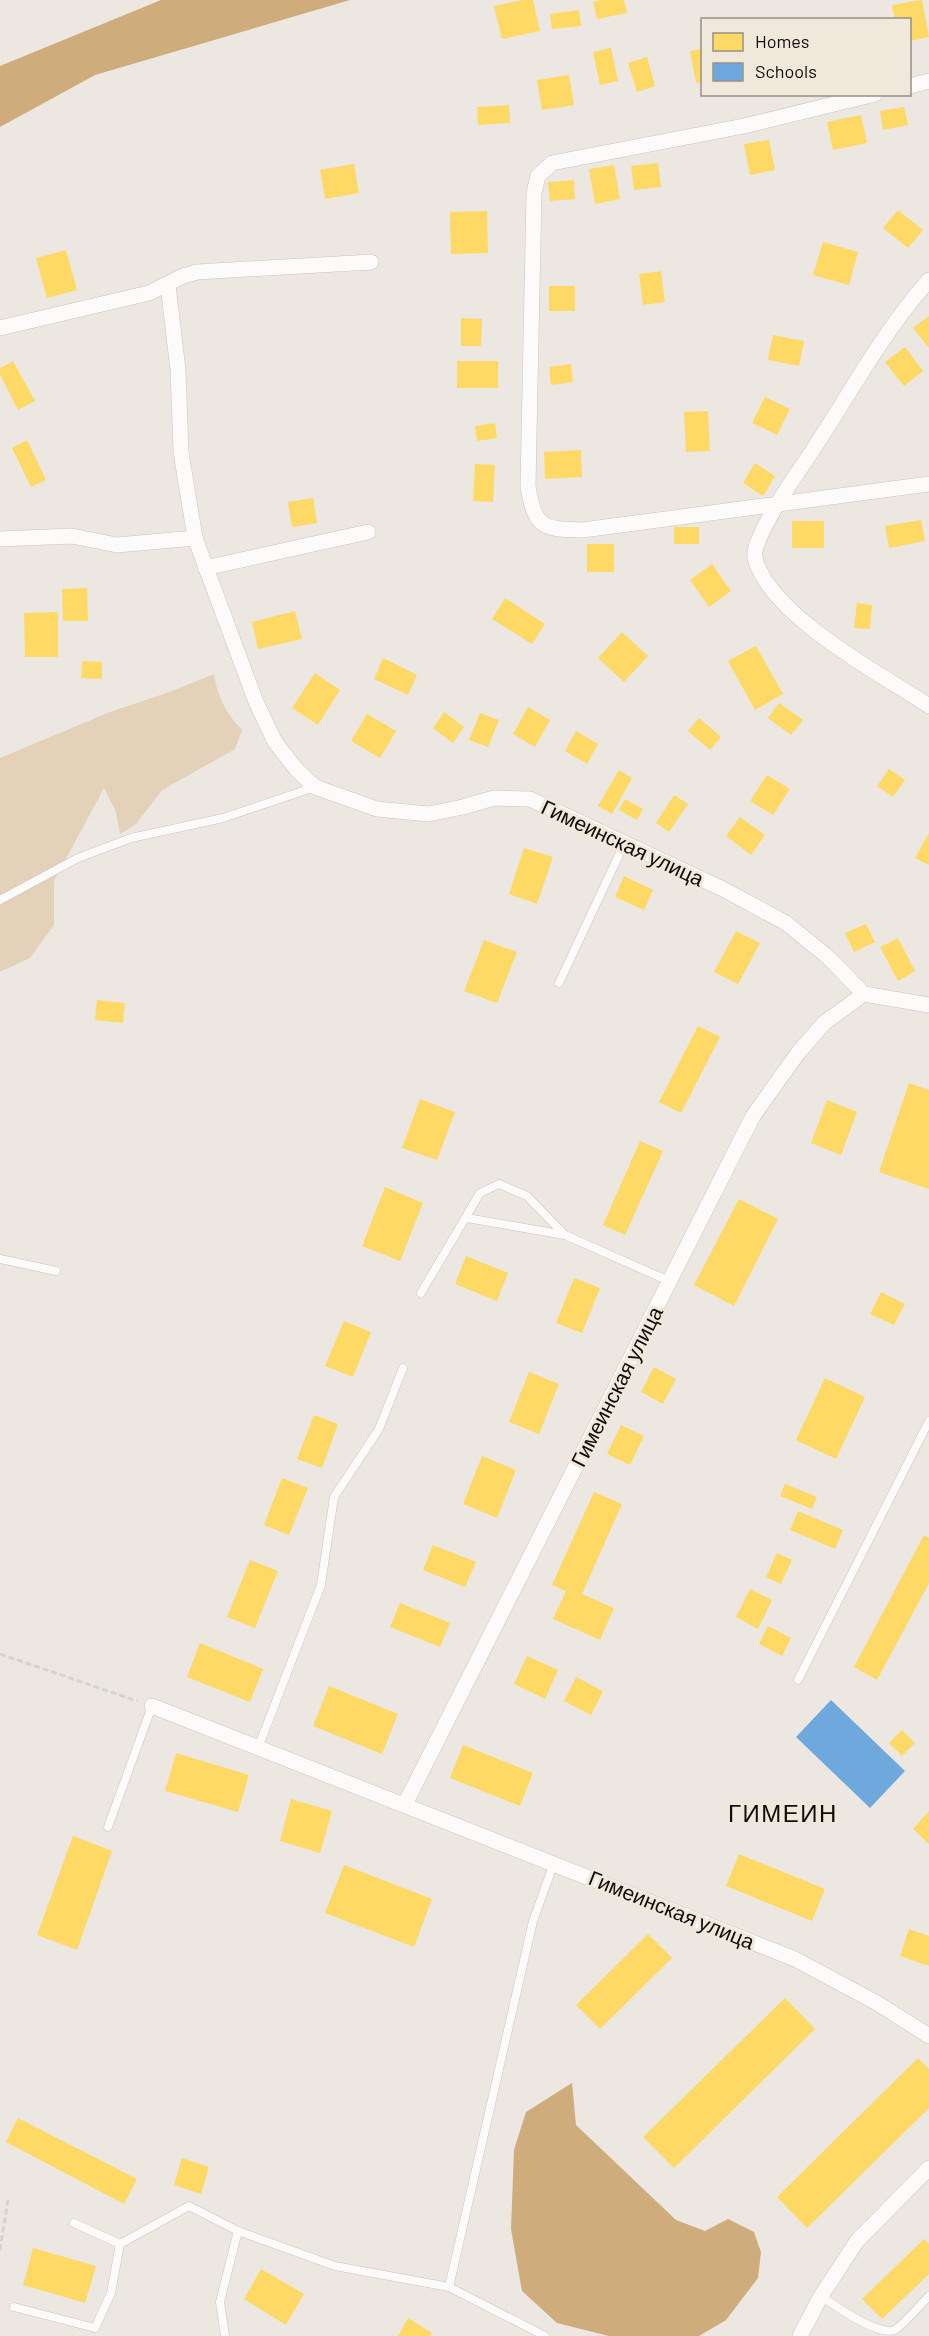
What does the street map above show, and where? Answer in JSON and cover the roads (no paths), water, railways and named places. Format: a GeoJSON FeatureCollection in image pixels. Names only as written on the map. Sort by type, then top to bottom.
{"type":"FeatureCollection","features":[{"type":"Feature","properties":{"kind":"street"},"geometry":{"type":"LineString","coordinates":[[911,86],[929,81]]}},
{"type":"Feature","properties":{"kind":"street"},"geometry":{"type":"LineString","coordinates":[[867,96],[744,126],[552,163],[538,176],[534,193],[528,486],[532,510],[538,522],[552,529],[583,530],[929,484]]}},
{"type":"Feature","properties":{"kind":"street"},"geometry":{"type":"LineString","coordinates":[[0,328],[150,293],[183,276],[197,272],[371,262]]}},
{"type":"Feature","properties":{"kind":"street"},"geometry":{"type":"LineString","coordinates":[[929,280],[872,358],[778,505],[756,547],[755,560],[766,582],[782,603],[815,630],[929,706]]}},
{"type":"Feature","properties":{"kind":"street"},"geometry":{"type":"LineString","coordinates":[[168,285],[177,362],[181,452],[195,538],[256,702],[275,742],[296,769],[315,787]]}},
{"type":"Feature","properties":{"kind":"street"},"geometry":{"type":"LineString","coordinates":[[205,568],[368,532]]}},
{"type":"Feature","properties":{"kind":"street"},"geometry":{"type":"LineString","coordinates":[[0,539],[72,536],[117,545],[195,538]]}},
{"type":"Feature","properties":{"kind":"street","name":"Гимеинская улица"},"geometry":{"type":"LineString","coordinates":[[315,787],[377,809],[428,814],[494,798],[530,799],[625,842],[786,923],[828,957],[864,994],[824,1023],[798,1053],[753,1116],[405,1804]]}},
{"type":"Feature","properties":{"kind":"street"},"geometry":{"type":"LineString","coordinates":[[864,994],[929,1005]]}},
{"type":"Feature","properties":{"kind":"street","name":"Гимеинская улица"},"geometry":{"type":"LineString","coordinates":[[152,1706],[795,1959],[877,2003],[929,2036]]}},
{"type":"Feature","properties":{"kind":"street"},"geometry":{"type":"LineString","coordinates":[[800,2336],[821,2296],[856,2241],[929,2168]]}},
{"type":"Feature","properties":{"kind":"lane"},"geometry":{"type":"LineString","coordinates":[[0,900],[78,858],[131,838],[223,818],[315,787]]}},
{"type":"Feature","properties":{"kind":"lane"},"geometry":{"type":"LineString","coordinates":[[559,983],[625,842]]}},
{"type":"Feature","properties":{"kind":"lane"},"geometry":{"type":"LineString","coordinates":[[421,1293],[467,1218],[480,1192],[499,1184],[526,1196],[565,1235]]}},
{"type":"Feature","properties":{"kind":"lane"},"geometry":{"type":"LineString","coordinates":[[467,1218],[565,1235],[669,1281]]}},
{"type":"Feature","properties":{"kind":"lane"},"geometry":{"type":"LineString","coordinates":[[0,1259],[56,1271]]}},
{"type":"Feature","properties":{"kind":"lane"},"geometry":{"type":"LineString","coordinates":[[258,1748],[321,1585],[334,1497],[379,1430],[403,1368]]}},
{"type":"Feature","properties":{"kind":"lane"},"geometry":{"type":"LineString","coordinates":[[798,1680],[929,1421]]}},
{"type":"Feature","properties":{"kind":"lane"},"geometry":{"type":"LineString","coordinates":[[108,1827],[152,1706]]}},
{"type":"Feature","properties":{"kind":"lane"},"geometry":{"type":"LineString","coordinates":[[449,2287],[533,1921],[554,1863]]}},
{"type":"Feature","properties":{"kind":"lane"},"geometry":{"type":"LineString","coordinates":[[120,2244],[189,2206],[238,2231],[335,2266],[449,2287],[545,2336]]}},
{"type":"Feature","properties":{"kind":"lane"},"geometry":{"type":"LineString","coordinates":[[74,2223],[120,2244]]}},
{"type":"Feature","properties":{"kind":"lane"},"geometry":{"type":"LineString","coordinates":[[225,2336],[220,2302],[238,2231]]}},
{"type":"Feature","properties":{"kind":"lane"},"geometry":{"type":"LineString","coordinates":[[14,2307],[95,2328],[111,2293],[120,2244]]}},
{"type":"Feature","properties":{"kind":"lane"},"geometry":{"type":"LineString","coordinates":[[821,2296],[868,2329],[882,2334],[894,2332],[929,2296]]}},
{"type":"Feature","properties":{"kind":"district","name":"ГИМЕИН"},"geometry":{"type":"Point","coordinates":[783,1812]}}]}
